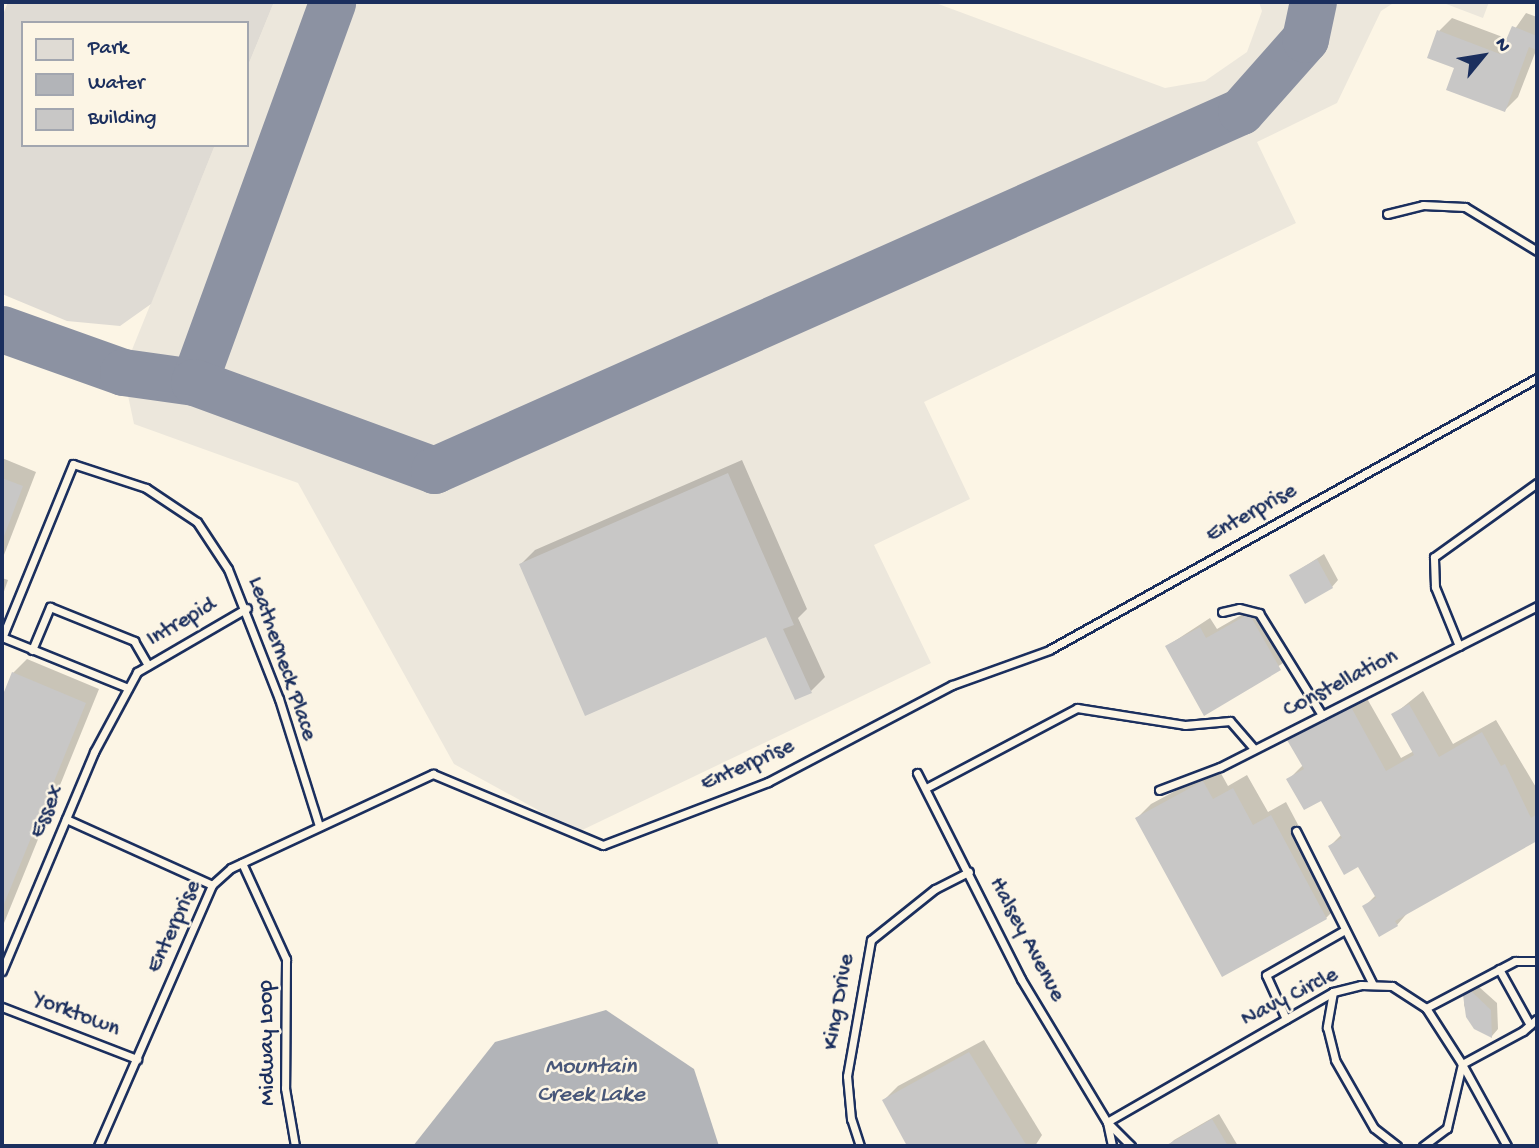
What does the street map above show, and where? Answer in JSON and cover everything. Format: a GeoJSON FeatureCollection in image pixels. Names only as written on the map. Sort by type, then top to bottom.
{"type":"FeatureCollection","features":[{"type":"Feature","properties":{"kind":"lane"},"geometry":{"type":"LineString","coordinates":[[1387,214],[1423,205],[1465,207],[1537,251]]}},
{"type":"Feature","properties":{"kind":"lane","name":"Enterprise"},"geometry":{"type":"LineString","coordinates":[[99,1146],[212,885],[242,863],[433,774],[603,845],[768,782],[952,685],[1049,650],[1537,378]]}},
{"type":"Feature","properties":{"kind":"lane","name":"Leatherneck Place"},"geometry":{"type":"LineString","coordinates":[[2,638],[73,464],[146,488],[197,522],[247,608],[319,826]]}},
{"type":"Feature","properties":{"kind":"lane"},"geometry":{"type":"LineString","coordinates":[[1459,646],[1435,587],[1434,557],[1537,484]]}},
{"type":"Feature","properties":{"kind":"lane","name":"Constellation"},"geometry":{"type":"LineString","coordinates":[[1159,790],[1254,749],[1537,606]]}},
{"type":"Feature","properties":{"kind":"lane"},"geometry":{"type":"LineString","coordinates":[[32,650],[50,607],[134,641],[148,665]]}},
{"type":"Feature","properties":{"kind":"lane","name":"Intrepid"},"geometry":{"type":"LineString","coordinates":[[137,672],[247,608]]}},
{"type":"Feature","properties":{"kind":"lane"},"geometry":{"type":"LineString","coordinates":[[1222,612],[1239,608],[1259,613],[1322,715]]}},
{"type":"Feature","properties":{"kind":"lane"},"geometry":{"type":"LineString","coordinates":[[2,638],[128,688]]}},
{"type":"Feature","properties":{"kind":"lane","name":"Essex"},"geometry":{"type":"LineString","coordinates":[[2,971],[66,818],[137,672]]}},
{"type":"Feature","properties":{"kind":"lane"},"geometry":{"type":"LineString","coordinates":[[926,788],[1077,708],[1185,725],[1230,721],[1254,749]]}},
{"type":"Feature","properties":{"kind":"lane","name":"Halsey Avenue"},"geometry":{"type":"LineString","coordinates":[[917,773],[1021,979],[1107,1122],[1131,1146]]}},
{"type":"Feature","properties":{"kind":"lane"},"geometry":{"type":"LineString","coordinates":[[66,818],[212,885]]}},
{"type":"Feature","properties":{"kind":"lane"},"geometry":{"type":"LineString","coordinates":[[1296,831],[1373,985]]}},
{"type":"Feature","properties":{"kind":"lane","name":"Midway Loop"},"geometry":{"type":"LineString","coordinates":[[242,863],[286,959],[285,1088],[295,1146]]}},
{"type":"Feature","properties":{"kind":"lane","name":"King Drive"},"geometry":{"type":"LineString","coordinates":[[860,1146],[851,1119],[847,1076],[871,940],[934,889],[969,872]]}},
{"type":"Feature","properties":{"kind":"lane"},"geometry":{"type":"LineString","coordinates":[[1286,1019],[1266,975],[1345,930]]}},
{"type":"Feature","properties":{"kind":"lane"},"geometry":{"type":"LineString","coordinates":[[1426,1008],[1515,961],[1537,961]]}},
{"type":"Feature","properties":{"kind":"lane"},"geometry":{"type":"LineString","coordinates":[[1499,969],[1530,1025]]}},
{"type":"Feature","properties":{"kind":"lane","name":"Navy Circle"},"geometry":{"type":"LineString","coordinates":[[1107,1122],[1333,992],[1373,985],[1392,986],[1426,1008],[1462,1064],[1507,1146]]}},
{"type":"Feature","properties":{"kind":"lane"},"geometry":{"type":"LineString","coordinates":[[1333,992],[1327,1027],[1335,1060],[1374,1128],[1397,1146]]}},
{"type":"Feature","properties":{"kind":"lane","name":"Yorktown"},"geometry":{"type":"LineString","coordinates":[[2,1007],[137,1059]]}},
{"type":"Feature","properties":{"kind":"lane"},"geometry":{"type":"LineString","coordinates":[[1423,1146],[1447,1128],[1462,1064],[1537,1019]]}},
{"type":"Feature","properties":{"kind":"lane","name":"Halsey Avenue"},"geometry":{"type":"LineString","coordinates":[[1107,1122],[1112,1146]]}},
{"type":"Feature","properties":{"kind":"shaded area"},"geometry":{"type":"Polygon","coordinates":[[[274,2],[933,2],[1165,88],[1205,81],[1247,52],[1262,11],[1259,2],[1395,2],[1381,11],[1337,103],[1257,142],[1296,223],[924,402],[970,499],[874,545],[931,663],[578,832],[454,764],[298,483],[134,424],[123,372],[214,147],[248,147],[248,66],[274,2]]]}},
{"type":"Feature","properties":{"kind":"shaded area"},"geometry":{"type":"Polygon","coordinates":[[[1441,2],[1489,2],[1483,18],[1441,2]]]}},
{"type":"Feature","properties":{"kind":"green space"},"geometry":{"type":"Polygon","coordinates":[[[8,2],[274,2],[248,66],[248,21],[21,21],[21,147],[214,147],[151,304],[120,326],[67,321],[2,294],[2,17],[8,2]]]}},
{"type":"Feature","properties":{"kind":"water","name":"Mountain Creek Lake"},"geometry":{"type":"Polygon","coordinates":[[[606,1010],[694,1069],[719,1146],[413,1146],[495,1042],[606,1010]]]}},
{"type":"Feature","properties":{"kind":"building"},"geometry":{"type":"Polygon","coordinates":[[[1512,26],[1537,36],[1537,50],[1529,47],[1505,112],[1446,90],[1454,68],[1427,58],[1437,30],[1500,54],[1512,26]]]}},
{"type":"Feature","properties":{"kind":"building"},"geometry":{"type":"Polygon","coordinates":[[[728,473],[794,625],[783,629],[812,693],[795,700],[766,637],[585,716],[519,564],[728,473]]]}},
{"type":"Feature","properties":{"kind":"building"},"geometry":{"type":"Polygon","coordinates":[[[2,478],[23,486],[3,539],[2,538],[2,478]]]}},
{"type":"Feature","properties":{"kind":"building"},"geometry":{"type":"Polygon","coordinates":[[[1317,559],[1333,588],[1305,604],[1289,575],[1317,559]]]}},
{"type":"Feature","properties":{"kind":"building"},"geometry":{"type":"Polygon","coordinates":[[[1245,616],[1251,617],[1281,670],[1204,716],[1165,646],[1200,627],[1206,638],[1245,616]]]}},
{"type":"Feature","properties":{"kind":"building"},"geometry":{"type":"Polygon","coordinates":[[[12,672],[86,703],[2,909],[2,697],[12,672]]]}},
{"type":"Feature","properties":{"kind":"building"},"geometry":{"type":"Polygon","coordinates":[[[1409,704],[1439,757],[1482,732],[1501,766],[1505,764],[1531,818],[1537,814],[1537,841],[1395,921],[1398,926],[1379,937],[1362,906],[1376,898],[1358,867],[1344,875],[1328,846],[1342,838],[1321,801],[1304,810],[1286,779],[1304,769],[1287,740],[1351,707],[1386,771],[1414,755],[1391,714],[1409,704]]]}},
{"type":"Feature","properties":{"kind":"building"},"geometry":{"type":"Polygon","coordinates":[[[1203,781],[1213,799],[1233,788],[1253,825],[1271,815],[1327,919],[1222,977],[1135,818],[1203,781]]]}},
{"type":"Feature","properties":{"kind":"building"},"geometry":{"type":"Polygon","coordinates":[[[1471,991],[1491,1010],[1492,1038],[1474,1029],[1466,1017],[1463,995],[1471,991]]]}},
{"type":"Feature","properties":{"kind":"building"},"geometry":{"type":"Polygon","coordinates":[[[969,1052],[1027,1146],[907,1146],[882,1100],[969,1052]]]}},
{"type":"Feature","properties":{"kind":"building"},"geometry":{"type":"Polygon","coordinates":[[[1212,1119],[1228,1146],[1165,1146],[1212,1119]]]}},
{"type":"Feature","properties":{"kind":"taxiway"},"geometry":{"type":"LineString","coordinates":[[2,329],[123,372],[194,382],[332,2]]}},
{"type":"Feature","properties":{"kind":"taxiway"},"geometry":{"type":"LineString","coordinates":[[194,382],[434,470],[1241,111],[1305,39],[1313,2]]}}]}
